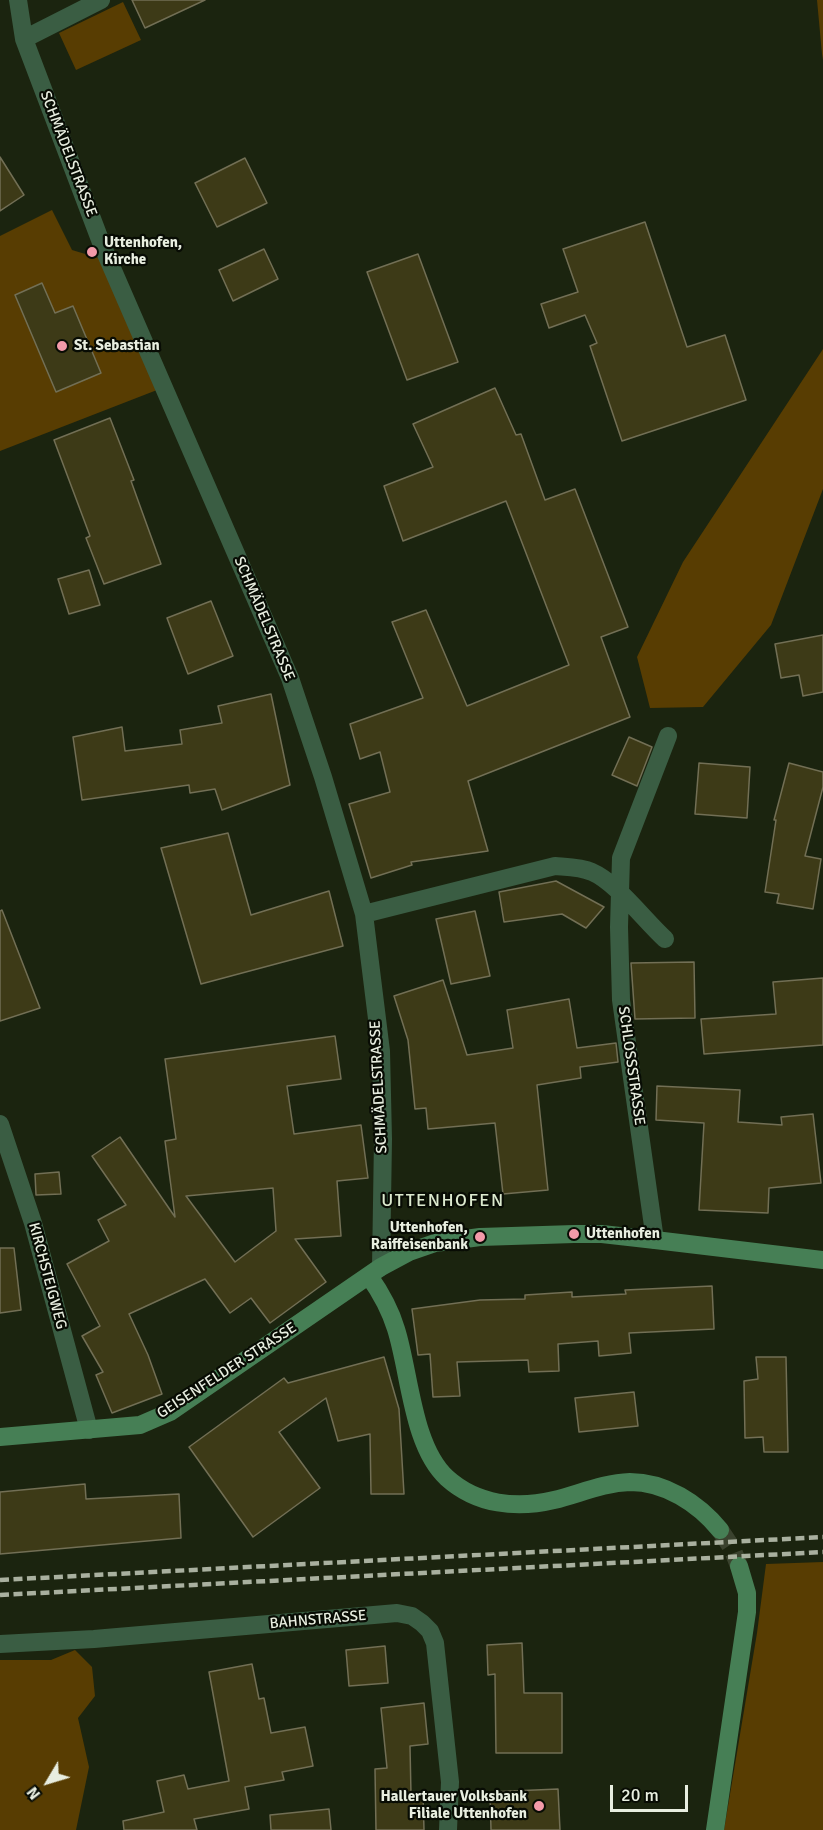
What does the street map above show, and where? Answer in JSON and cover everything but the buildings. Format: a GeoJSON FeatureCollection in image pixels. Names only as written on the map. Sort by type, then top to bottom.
{"type":"FeatureCollection","features":[{"type":"Feature","properties":{"kind":"street","name":"SCHMÄDELSTRASSE"},"geometry":{"type":"LineString","coordinates":[[18,0],[24,39],[102,244],[290,678],[323,777],[364,914],[381,1051],[383,1161],[375,1272]]}},
{"type":"Feature","properties":{"kind":"street"},"geometry":{"type":"LineString","coordinates":[[24,39],[101,0]]}},
{"type":"Feature","properties":{"kind":"street","name":"SCHLOSSSTRASSE"},"geometry":{"type":"LineString","coordinates":[[655,1239],[621,1000],[619,927],[621,858],[668,736]]}},
{"type":"Feature","properties":{"kind":"street"},"geometry":{"type":"LineString","coordinates":[[364,914],[555,866],[593,872],[620,892],[665,939]]}},
{"type":"Feature","properties":{"kind":"street","name":"KIRCHSTEIGWEG"},"geometry":{"type":"LineString","coordinates":[[0,1124],[33,1223],[89,1430]]}},
{"type":"Feature","properties":{"kind":"street","name":"GEISENFELDER STRASSE"},"geometry":{"type":"LineString","coordinates":[[0,1437],[140,1425],[170,1413],[375,1272],[409,1252],[435,1243],[480,1237],[593,1234],[655,1239],[823,1260]]}},
{"type":"Feature","properties":{"kind":"street"},"geometry":{"type":"LineString","coordinates":[[375,1272],[397,1331],[423,1439],[433,1460],[446,1477],[461,1489],[483,1500],[529,1505],[555,1500],[599,1486],[630,1482],[659,1487],[688,1499],[720,1530]]}},
{"type":"Feature","properties":{"kind":"street"},"geometry":{"type":"LineString","coordinates":[[716,1830],[747,1612],[747,1593],[740,1566]]}},
{"type":"Feature","properties":{"kind":"street","name":"BAHNSTRASSE"},"geometry":{"type":"LineString","coordinates":[[0,1644],[106,1638],[398,1613],[412,1616],[430,1631],[437,1654],[450,1782],[448,1830]]}},
{"type":"Feature","properties":{"kind":"shaded area"},"geometry":{"type":"Polygon","coordinates":[[[817,0],[823,0],[823,60],[822,54],[817,0]]]}},
{"type":"Feature","properties":{"kind":"shaded area"},"geometry":{"type":"Polygon","coordinates":[[[123,2],[141,40],[76,70],[59,33],[123,2]]]}},
{"type":"Feature","properties":{"kind":"shaded area"},"geometry":{"type":"Polygon","coordinates":[[[52,210],[72,250],[102,259],[157,390],[0,451],[0,236],[52,210]]]}},
{"type":"Feature","properties":{"kind":"shaded area"},"geometry":{"type":"Polygon","coordinates":[[[823,349],[823,489],[771,625],[703,707],[650,708],[637,657],[683,562],[823,349]]]}},
{"type":"Feature","properties":{"kind":"shaded area"},"geometry":{"type":"Polygon","coordinates":[[[823,1562],[823,1830],[724,1830],[757,1633],[766,1564],[823,1562]]]}},
{"type":"Feature","properties":{"kind":"shaded area"},"geometry":{"type":"Polygon","coordinates":[[[75,1650],[92,1667],[95,1696],[78,1718],[89,1767],[76,1830],[0,1830],[0,1660],[51,1660],[75,1650]]]}},
{"type":"Feature","properties":{"kind":"tunnel"},"geometry":{"type":"LineString","coordinates":[[720,1530],[732,1548],[739,1566]]}},
{"type":"Feature","properties":{"kind":"railway"},"geometry":{"type":"LineString","coordinates":[[0,1580],[823,1537]]}},
{"type":"Feature","properties":{"kind":"railway"},"geometry":{"type":"LineString","coordinates":[[0,1595],[823,1552]]}},
{"type":"Feature","properties":{"kind":"place","name":"Uttenhofen, Kirche"},"geometry":{"type":"Point","coordinates":[92,252]}},
{"type":"Feature","properties":{"kind":"place","name":"St. Sebastian"},"geometry":{"type":"Point","coordinates":[62,346]}},
{"type":"Feature","properties":{"kind":"place","name":"Uttenhofen"},"geometry":{"type":"Point","coordinates":[574,1234]}},
{"type":"Feature","properties":{"kind":"place","name":"Uttenhofen, Raiffeisenbank"},"geometry":{"type":"Point","coordinates":[480,1237]}},
{"type":"Feature","properties":{"kind":"place","name":"Hallertauer Volksbank Filiale Uttenhofen"},"geometry":{"type":"Point","coordinates":[539,1806]}},
{"type":"Feature","properties":{"kind":"district","name":"UTTENHOFEN"},"geometry":{"type":"Point","coordinates":[443,1201]}}]}
